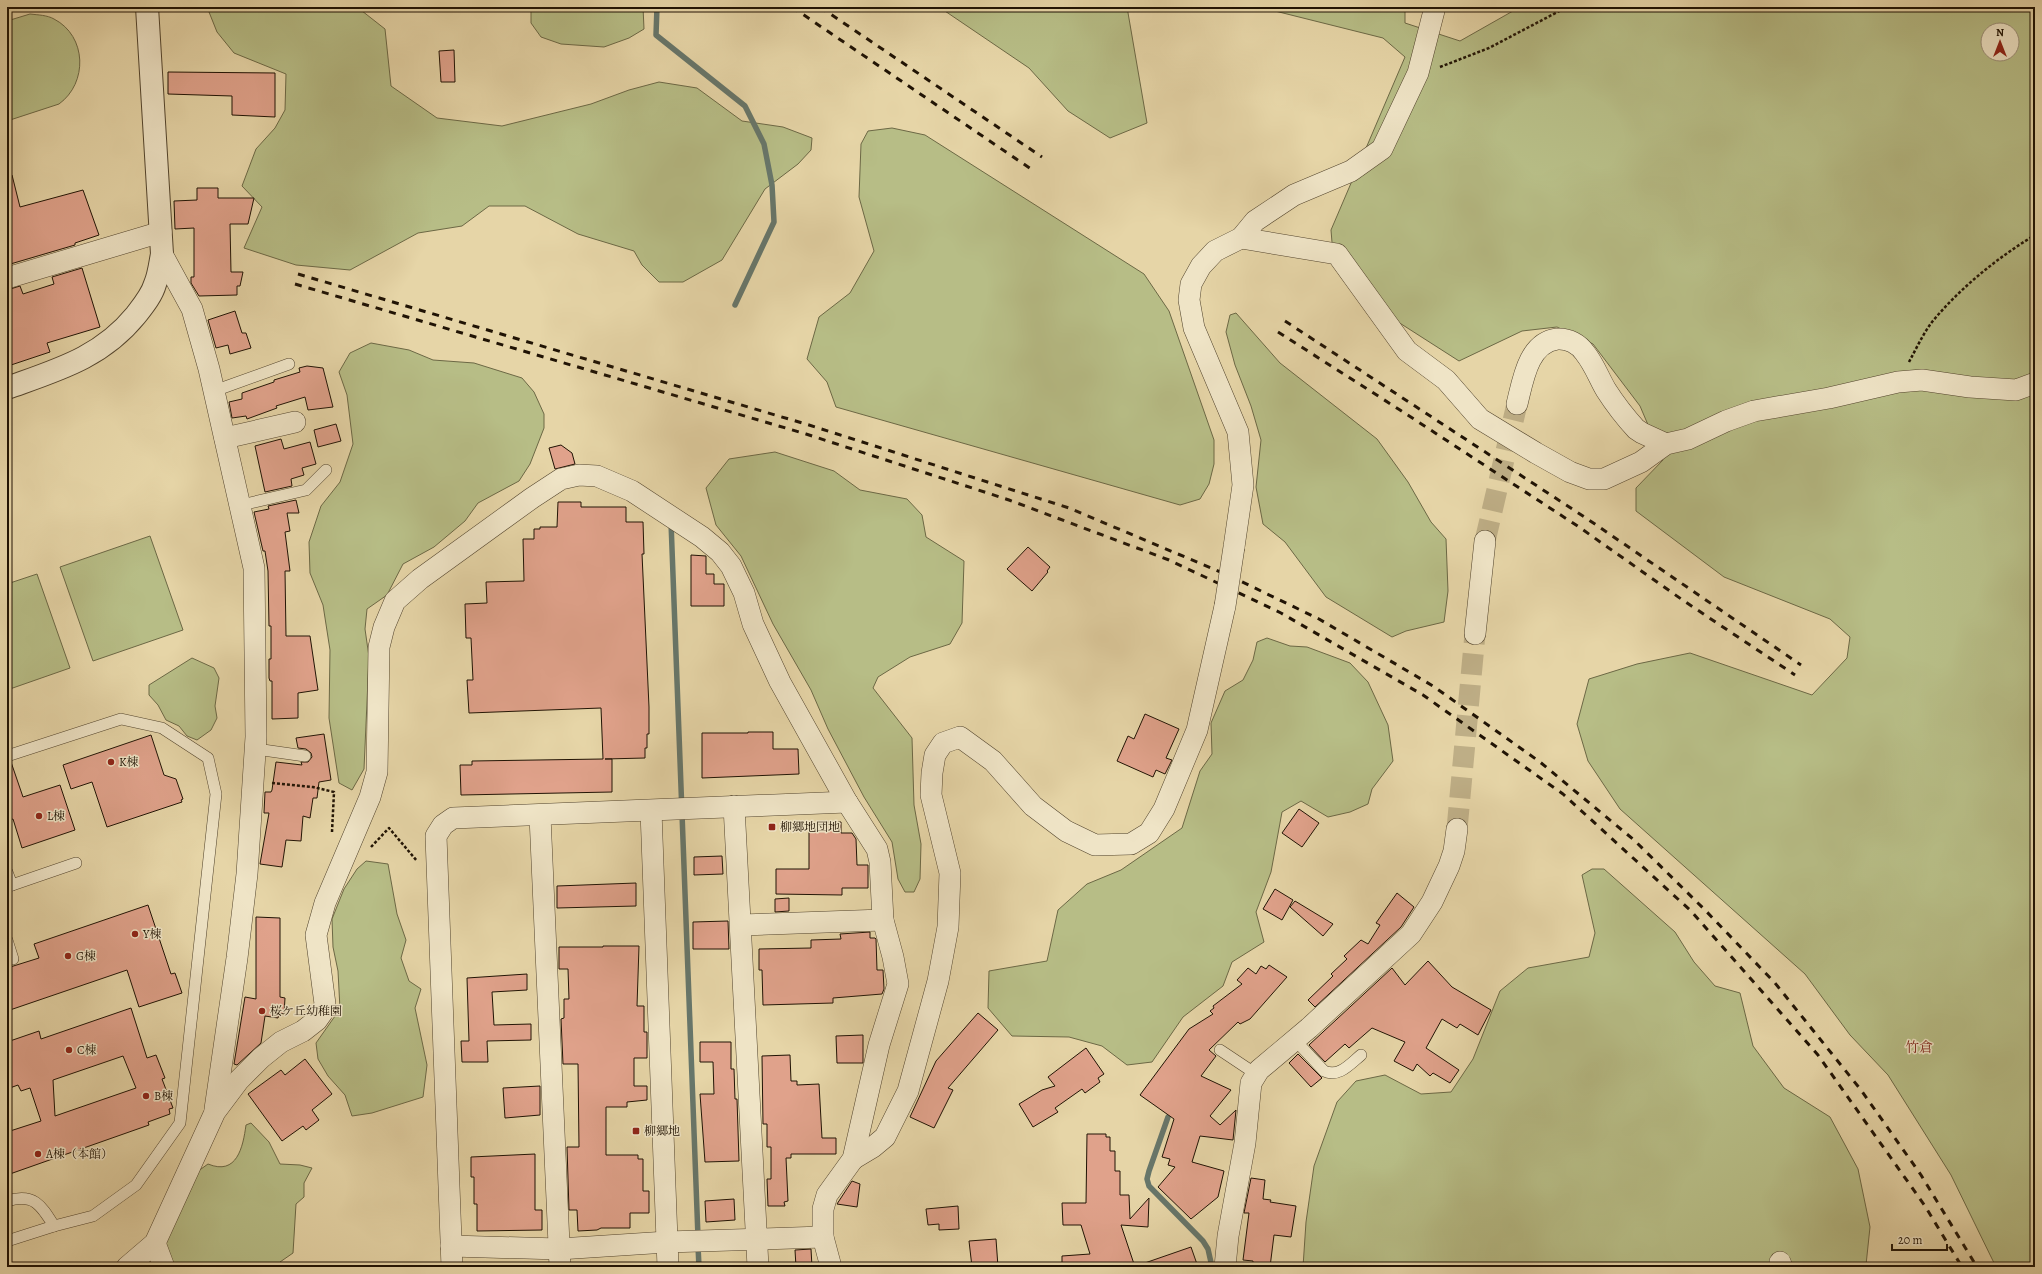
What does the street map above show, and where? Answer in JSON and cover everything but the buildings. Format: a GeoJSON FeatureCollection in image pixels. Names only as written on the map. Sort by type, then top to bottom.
{"type":"FeatureCollection","features":[{"type":"Feature","properties":{"kind":"street"},"geometry":{"type":"LineString","coordinates":[[7,388],[57,370],[91,355],[121,333],[142,308],[155,285],[162,254],[147,7]]}},
{"type":"Feature","properties":{"kind":"street"},"geometry":{"type":"LineString","coordinates":[[852,1159],[873,1147],[885,1137],[908,1091],[938,981],[948,927],[950,873],[931,795],[935,755],[943,743],[960,737],[993,761],[1033,806],[1066,831],[1095,845],[1131,844],[1149,833],[1164,809],[1197,730],[1225,606],[1243,485],[1238,432],[1194,328],[1189,300],[1191,284],[1201,266],[1215,251],[1241,238],[1256,221],[1294,195],[1350,171],[1382,149],[1418,72],[1435,7]]}},
{"type":"Feature","properties":{"kind":"street"},"geometry":{"type":"LineString","coordinates":[[7,278],[161,232]]}},
{"type":"Feature","properties":{"kind":"street"},"geometry":{"type":"LineString","coordinates":[[1241,238],[1337,254],[1407,351],[1446,380],[1480,419],[1570,472],[1589,479],[1604,479],[1641,462],[1666,444],[1688,439],[1726,421],[1754,411],[1836,396],[1898,382],[1922,380],[1970,387],[2016,390],[2035,383]]}},
{"type":"Feature","properties":{"kind":"street"},"geometry":{"type":"LineString","coordinates":[[162,254],[192,309],[214,391],[241,505],[254,568],[256,594],[256,749],[247,874],[237,958],[215,1112]]}},
{"type":"Feature","properties":{"kind":"street"},"geometry":{"type":"LineString","coordinates":[[1517,404],[1529,362],[1541,344],[1550,340],[1562,338],[1574,343],[1585,353],[1606,390],[1636,428],[1666,444]]}},
{"type":"Feature","properties":{"kind":"street"},"geometry":{"type":"LineString","coordinates":[[225,438],[295,422]]}},
{"type":"Feature","properties":{"kind":"street"},"geometry":{"type":"LineString","coordinates":[[128,1267],[155,1243],[215,1112],[239,1080],[261,1058],[281,1042],[303,1031],[317,1020],[322,1012],[324,1004],[316,935],[325,903],[370,797],[377,772],[379,647],[384,627],[395,601],[420,579],[532,498],[561,480],[579,476],[597,476],[632,490],[682,523],[720,552],[731,566],[744,593],[753,624],[780,682],[848,802],[877,849],[880,862],[883,920],[893,957],[898,984],[879,1045],[852,1159],[827,1195],[822,1209],[823,1237],[831,1267]]}},
{"type":"Feature","properties":{"kind":"street"},"geometry":{"type":"LineString","coordinates":[[1475,634],[1485,540]]}},
{"type":"Feature","properties":{"kind":"street"},"geometry":{"type":"LineString","coordinates":[[452,1267],[436,836],[443,825],[453,818],[540,816],[848,802]]}},
{"type":"Feature","properties":{"kind":"street"},"geometry":{"type":"LineString","coordinates":[[734,806],[758,1267]]}},
{"type":"Feature","properties":{"kind":"street"},"geometry":{"type":"LineString","coordinates":[[651,811],[676,1242],[668,1267]]}},
{"type":"Feature","properties":{"kind":"street"},"geometry":{"type":"LineString","coordinates":[[540,816],[559,1258]]}},
{"type":"Feature","properties":{"kind":"street"},"geometry":{"type":"LineString","coordinates":[[1225,1267],[1229,1228],[1245,1143],[1251,1083],[1256,1074],[1268,1061],[1295,1040],[1375,970],[1411,934],[1432,902],[1449,866],[1454,851],[1457,829]]}},
{"type":"Feature","properties":{"kind":"street"},"geometry":{"type":"LineString","coordinates":[[741,925],[883,920]]}},
{"type":"Feature","properties":{"kind":"street"},"geometry":{"type":"LineString","coordinates":[[451,1246],[559,1258],[676,1242],[757,1238],[823,1237]]}},
{"type":"Feature","properties":{"kind":"street"},"geometry":{"type":"LineString","coordinates":[[155,1243],[164,1267]]}},
{"type":"Feature","properties":{"kind":"lane"},"geometry":{"type":"LineString","coordinates":[[214,391],[289,364]]}},
{"type":"Feature","properties":{"kind":"lane"},"geometry":{"type":"LineString","coordinates":[[241,505],[306,490],[326,470]]}},
{"type":"Feature","properties":{"kind":"lane"},"geometry":{"type":"LineString","coordinates":[[7,756],[121,719],[162,728],[208,758],[216,794],[180,1123],[136,1185],[93,1216],[54,1226],[7,1241]]}},
{"type":"Feature","properties":{"kind":"lane"},"geometry":{"type":"LineString","coordinates":[[256,749],[305,756]]}},
{"type":"Feature","properties":{"kind":"lane"},"geometry":{"type":"LineString","coordinates":[[7,872],[9,886],[76,863]]}},
{"type":"Feature","properties":{"kind":"lane"},"geometry":{"type":"LineString","coordinates":[[7,940],[13,959]]}},
{"type":"Feature","properties":{"kind":"lane"},"geometry":{"type":"LineString","coordinates":[[1295,1040],[1324,1071],[1329,1074],[1342,1070],[1361,1055]]}},
{"type":"Feature","properties":{"kind":"lane"},"geometry":{"type":"LineString","coordinates":[[1220,1050],[1256,1074]]}},
{"type":"Feature","properties":{"kind":"lane"},"geometry":{"type":"LineString","coordinates":[[7,1201],[21,1197],[40,1204],[54,1226]]}},
{"type":"Feature","properties":{"kind":"path"},"geometry":{"type":"LineString","coordinates":[[1418,72],[1444,66],[1489,48],[1567,7]]}},
{"type":"Feature","properties":{"kind":"path"},"geometry":{"type":"LineString","coordinates":[[1898,382],[1931,323],[1962,290],[2013,248],[2035,236]]}},
{"type":"Feature","properties":{"kind":"path"},"geometry":{"type":"LineString","coordinates":[[253,781],[313,787],[334,792]]}},
{"type":"Feature","properties":{"kind":"path"},"geometry":{"type":"LineString","coordinates":[[367,852],[389,828],[421,866],[438,871]]}},
{"type":"Feature","properties":{"kind":"green space"},"geometry":{"type":"Polygon","coordinates":[[[207,7],[357,7],[385,29],[391,86],[437,118],[502,126],[591,104],[629,90],[659,82],[697,88],[742,121],[783,127],[812,138],[811,150],[798,164],[765,189],[722,260],[683,282],[659,282],[642,265],[634,251],[578,234],[525,206],[489,206],[462,226],[418,233],[350,270],[296,265],[244,248],[262,207],[242,186],[256,149],[275,128],[285,110],[286,74],[234,53],[217,32],[207,7]]]}},
{"type":"Feature","properties":{"kind":"green space"},"geometry":{"type":"Polygon","coordinates":[[[531,7],[643,7],[644,29],[629,38],[604,47],[561,44],[541,37],[531,23],[531,7]]]}},
{"type":"Feature","properties":{"kind":"green space"},"geometry":{"type":"Polygon","coordinates":[[[939,7],[1127,7],[1147,123],[1110,138],[1068,111],[1029,68],[939,7]]]}},
{"type":"Feature","properties":{"kind":"green space"},"geometry":{"type":"Polygon","coordinates":[[[1259,7],[1405,7],[1405,23],[1460,41],[1520,7],[2035,7],[2035,1267],[1996,1267],[1951,1175],[1888,1075],[1850,1035],[1805,974],[1620,809],[1588,761],[1577,724],[1589,679],[1637,664],[1690,653],[1812,695],[1847,658],[1850,637],[1830,619],[1724,577],[1636,511],[1636,488],[1663,460],[1640,406],[1593,344],[1557,327],[1522,331],[1459,361],[1370,304],[1334,267],[1331,230],[1405,57],[1383,38],[1259,7]]]}},
{"type":"Feature","properties":{"kind":"green space"},"geometry":{"type":"Polygon","coordinates":[[[30,14],[42,15],[54,19],[65,27],[73,36],[78,48],[80,60],[79,72],[75,84],[68,95],[59,104],[7,121],[7,21],[30,14]]]}},
{"type":"Feature","properties":{"kind":"green space"},"geometry":{"type":"Polygon","coordinates":[[[892,128],[925,135],[1144,274],[1169,311],[1214,440],[1214,464],[1209,484],[1200,499],[1180,505],[836,407],[827,382],[807,359],[819,317],[850,293],[874,251],[859,197],[861,144],[868,131],[892,128]]]}},
{"type":"Feature","properties":{"kind":"green space"},"geometry":{"type":"Polygon","coordinates":[[[1236,313],[1280,363],[1377,439],[1408,482],[1431,522],[1446,539],[1448,591],[1444,622],[1406,631],[1392,637],[1326,597],[1285,542],[1263,524],[1256,487],[1261,440],[1251,406],[1235,365],[1226,332],[1230,315],[1236,313]]]}},
{"type":"Feature","properties":{"kind":"green space"},"geometry":{"type":"Polygon","coordinates":[[[371,343],[409,350],[433,360],[474,363],[522,378],[534,392],[544,414],[544,428],[530,464],[519,481],[478,503],[465,521],[434,547],[403,564],[387,595],[367,609],[365,629],[369,657],[364,769],[352,790],[339,783],[329,718],[330,650],[323,605],[310,573],[309,542],[321,506],[340,482],[353,444],[347,395],[339,372],[350,353],[371,343]]]}},
{"type":"Feature","properties":{"kind":"green space"},"geometry":{"type":"Polygon","coordinates":[[[775,452],[834,471],[860,490],[907,499],[922,515],[926,537],[964,561],[962,623],[950,644],[910,657],[878,677],[873,688],[912,738],[914,805],[921,844],[920,879],[914,892],[905,892],[898,879],[892,842],[864,797],[828,729],[811,690],[773,624],[741,556],[716,525],[706,488],[729,459],[775,452]]]}},
{"type":"Feature","properties":{"kind":"green space"},"geometry":{"type":"Polygon","coordinates":[[[150,536],[183,630],[93,661],[60,567],[150,536]]]}},
{"type":"Feature","properties":{"kind":"green space"},"geometry":{"type":"Polygon","coordinates":[[[37,574],[70,668],[7,690],[7,584],[37,574]]]}},
{"type":"Feature","properties":{"kind":"green space"},"geometry":{"type":"Polygon","coordinates":[[[1267,638],[1290,646],[1307,647],[1350,663],[1368,682],[1388,725],[1393,761],[1372,789],[1368,804],[1350,812],[1328,817],[1301,801],[1282,812],[1271,872],[1256,912],[1264,942],[1232,962],[1223,986],[1183,1017],[1152,1062],[1127,1065],[1102,1046],[1069,1037],[1012,1036],[988,1008],[989,971],[1047,961],[1058,910],[1087,884],[1121,870],[1182,828],[1200,771],[1212,754],[1211,723],[1225,691],[1243,680],[1253,660],[1257,642],[1267,638]]]}},
{"type":"Feature","properties":{"kind":"green space"},"geometry":{"type":"Polygon","coordinates":[[[192,658],[214,668],[219,678],[215,706],[217,718],[211,730],[197,740],[187,736],[179,726],[166,720],[158,705],[149,695],[149,685],[192,658]]]}},
{"type":"Feature","properties":{"kind":"green space"},"geometry":{"type":"Polygon","coordinates":[[[366,861],[388,864],[397,914],[406,940],[401,958],[409,981],[421,989],[415,1008],[427,1065],[423,1097],[372,1113],[352,1116],[345,1095],[328,1076],[318,1059],[316,1043],[340,1009],[338,971],[333,947],[332,919],[344,889],[357,869],[366,861]]]}},
{"type":"Feature","properties":{"kind":"green space"},"geometry":{"type":"Polygon","coordinates":[[[1592,869],[1604,869],[1675,932],[1694,962],[1715,986],[1740,993],[1753,1046],[1784,1088],[1830,1117],[1858,1169],[1870,1227],[1866,1265],[1862,1267],[1303,1267],[1306,1222],[1314,1166],[1337,1102],[1356,1081],[1385,1075],[1421,1094],[1451,1092],[1473,1059],[1500,991],[1528,968],[1589,957],[1595,933],[1582,875],[1592,869]]]}},
{"type":"Feature","properties":{"kind":"green space"},"geometry":{"type":"Polygon","coordinates":[[[251,1123],[269,1142],[280,1164],[300,1165],[312,1168],[304,1183],[304,1197],[296,1204],[293,1253],[280,1262],[280,1267],[173,1267],[164,1241],[194,1174],[208,1164],[218,1167],[226,1166],[232,1163],[237,1157],[243,1142],[246,1125],[251,1123]]]}},
{"type":"Feature","properties":{"kind":"waterway"},"geometry":{"type":"LineString","coordinates":[[657,7],[656,35],[745,106],[764,144],[772,185],[774,222],[735,305]]}},
{"type":"Feature","properties":{"kind":"waterway"},"geometry":{"type":"LineString","coordinates":[[671,522],[698,1237]]}},
{"type":"Feature","properties":{"kind":"waterway"},"geometry":{"type":"LineString","coordinates":[[1168,1117],[1149,1171],[1147,1179],[1149,1186],[1203,1241],[1208,1249],[1212,1267]]}},
{"type":"Feature","properties":{"kind":"waterway"},"geometry":{"type":"LineString","coordinates":[[698,1246],[699,1267]]}},
{"type":"Feature","properties":{"kind":"tunnel"},"geometry":{"type":"LineString","coordinates":[[1485,541],[1517,404]]}},
{"type":"Feature","properties":{"kind":"tunnel"},"geometry":{"type":"LineString","coordinates":[[1457,829],[1475,634]]}},
{"type":"Feature","properties":{"kind":"railway"},"geometry":{"type":"LineString","coordinates":[[792,7],[1034,171]]}},
{"type":"Feature","properties":{"kind":"railway"},"geometry":{"type":"LineString","coordinates":[[820,7],[1042,157]]}},
{"type":"Feature","properties":{"kind":"railway"},"geometry":{"type":"LineString","coordinates":[[298,274],[809,425],[1069,508],[1230,576],[1319,619],[1433,686],[1540,762],[1634,840],[1705,910],[1775,983],[1861,1090],[1921,1175],[1977,1267]]}},
{"type":"Feature","properties":{"kind":"railway"},"geometry":{"type":"LineString","coordinates":[[295,284],[806,434],[1009,500],[1169,560],[1281,613],[1423,695],[1563,794],[1691,911],[1818,1055],[1925,1206],[1962,1267]]}},
{"type":"Feature","properties":{"kind":"railway"},"geometry":{"type":"LineString","coordinates":[[1285,321],[1586,518],[1801,665]]}},
{"type":"Feature","properties":{"kind":"railway"},"geometry":{"type":"LineString","coordinates":[[1278,332],[1579,527],[1684,601],[1795,675]]}},
{"type":"Feature","properties":{"kind":"place","name":"K棟"},"geometry":{"type":"Point","coordinates":[111,762]}},
{"type":"Feature","properties":{"kind":"place","name":"L棟"},"geometry":{"type":"Point","coordinates":[39,816]}},
{"type":"Feature","properties":{"kind":"place","name":"柳郷地団地"},"geometry":{"type":"Point","coordinates":[772,827]}},
{"type":"Feature","properties":{"kind":"place","name":"Y棟"},"geometry":{"type":"Point","coordinates":[135,934]}},
{"type":"Feature","properties":{"kind":"place","name":"G棟"},"geometry":{"type":"Point","coordinates":[68,956]}},
{"type":"Feature","properties":{"kind":"place","name":"桜ケ丘幼稚園"},"geometry":{"type":"Point","coordinates":[262,1011]}},
{"type":"Feature","properties":{"kind":"place","name":"C棟"},"geometry":{"type":"Point","coordinates":[69,1050]}},
{"type":"Feature","properties":{"kind":"place","name":"B棟"},"geometry":{"type":"Point","coordinates":[146,1096]}},
{"type":"Feature","properties":{"kind":"place","name":"柳郷地"},"geometry":{"type":"Point","coordinates":[636,1131]}},
{"type":"Feature","properties":{"kind":"place","name":"A棟（本館）"},"geometry":{"type":"Point","coordinates":[38,1154]}},
{"type":"Feature","properties":{"kind":"district","name":"竹倉"},"geometry":{"type":"Point","coordinates":[1919,1047]}}]}
